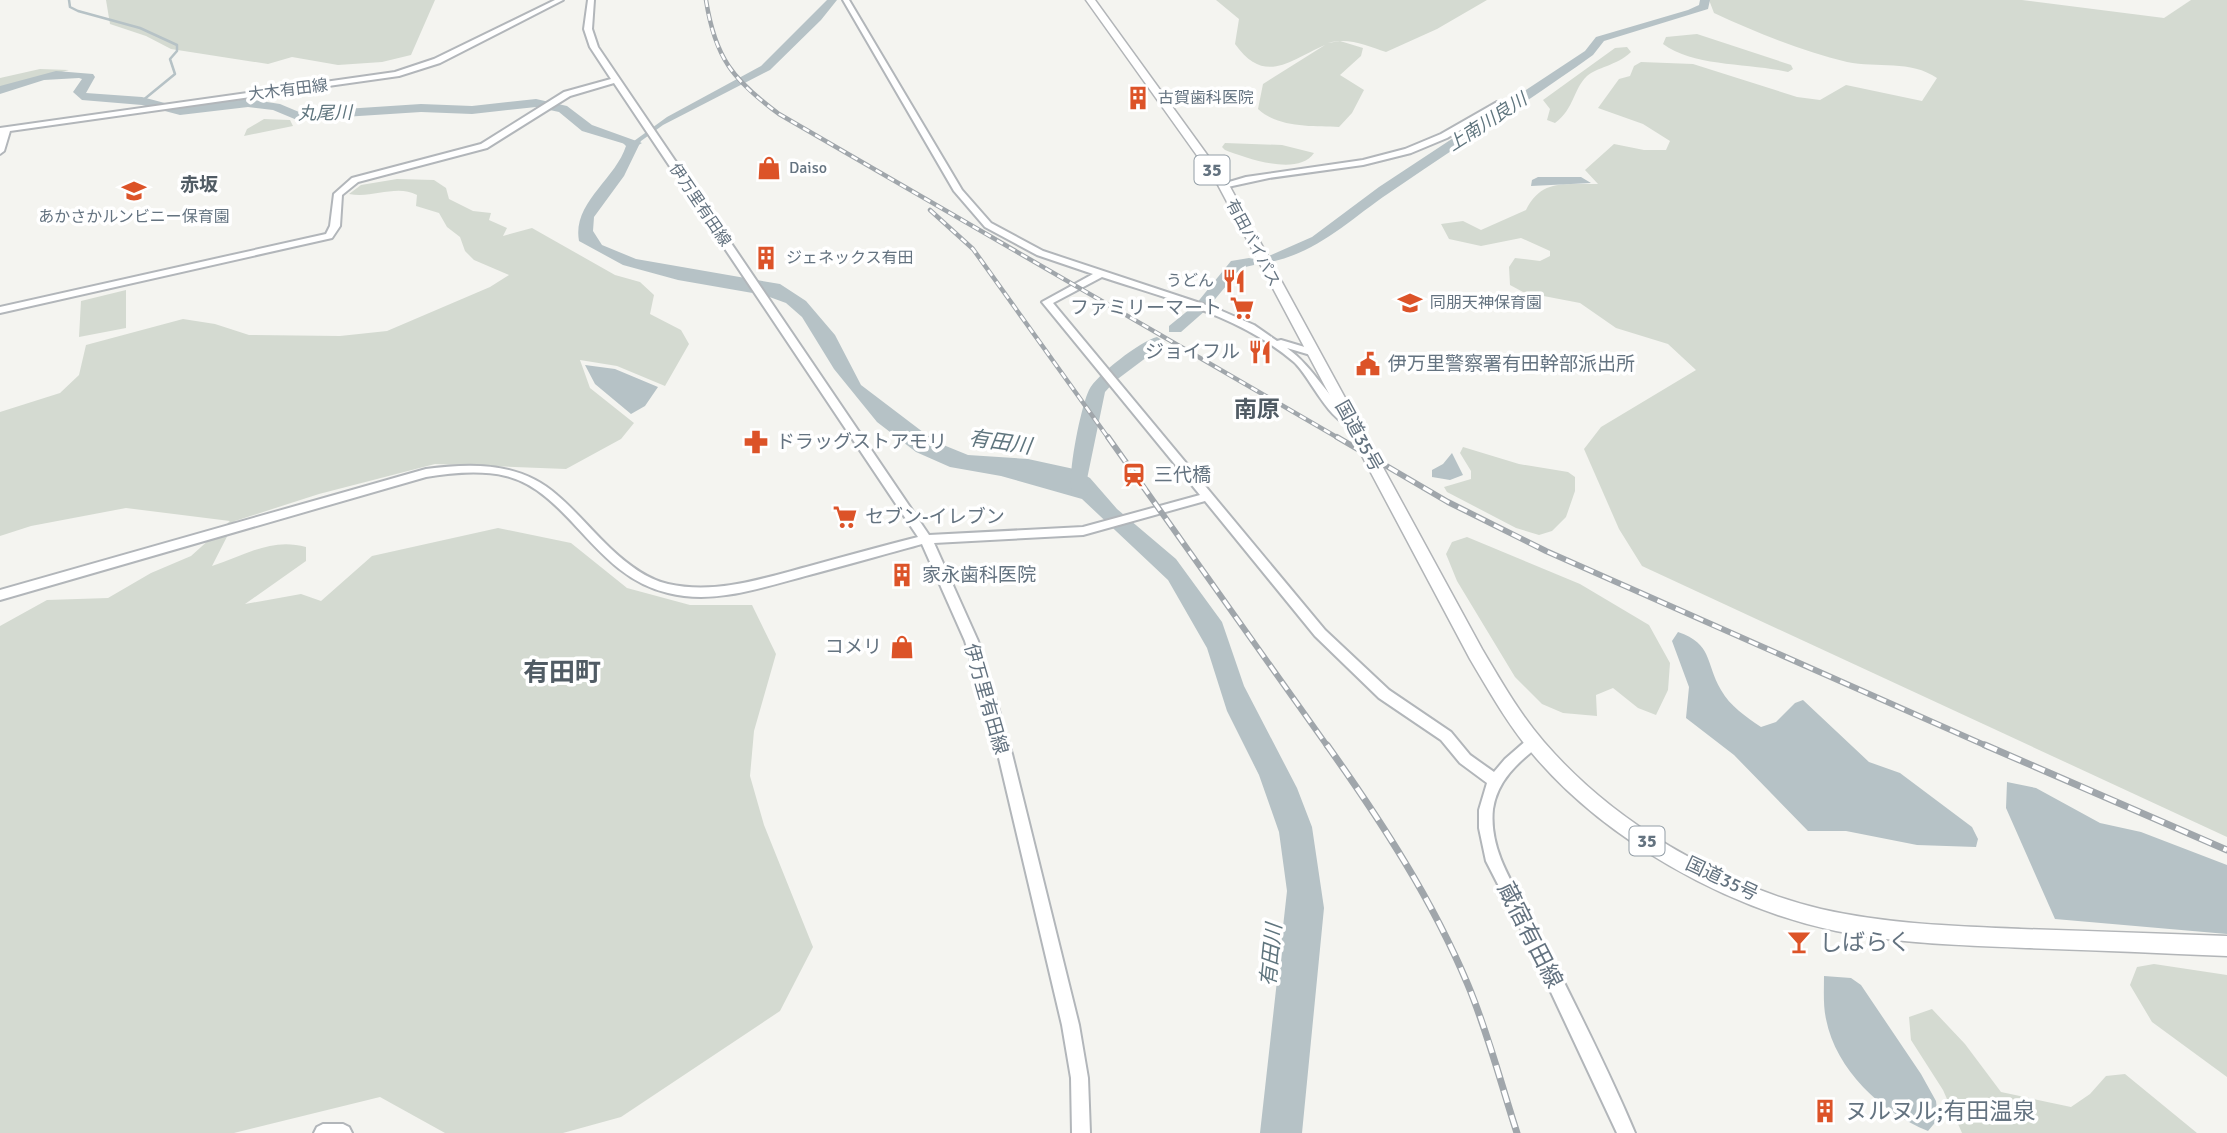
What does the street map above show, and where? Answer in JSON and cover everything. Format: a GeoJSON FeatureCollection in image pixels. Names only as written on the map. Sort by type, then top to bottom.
{"type":"FeatureCollection","features":[{"type":"Feature","properties":{"kind":"highway","name":"有田バイパス"},"geometry":{"type":"LineString","coordinates":[[1090,0],[1223,185],[1314,353]]}},
{"type":"Feature","properties":{"kind":"highway","name":"国道35号"},"geometry":{"type":"LineString","coordinates":[[1314,353],[1476,654],[1512,714],[1534,742],[1602,809],[1665,852],[1757,896],[1802,913],[1879,929],[1927,934],[2227,946]]}},
{"type":"Feature","properties":{"kind":"main road"},"geometry":{"type":"LineString","coordinates":[[591,0],[588,34],[641,118]]}},
{"type":"Feature","properties":{"kind":"main road"},"geometry":{"type":"LineString","coordinates":[[0,151],[3,130]]}},
{"type":"Feature","properties":{"kind":"street","name":"大木有田線"},"geometry":{"type":"LineString","coordinates":[[3,130],[396,74],[437,61],[560,0]]}},
{"type":"Feature","properties":{"kind":"street"},"geometry":{"type":"LineString","coordinates":[[846,1],[939,159],[977,215],[1007,237],[1028,248],[1212,310],[1273,341],[1314,353]]}},
{"type":"Feature","properties":{"kind":"street"},"geometry":{"type":"LineString","coordinates":[[0,310],[329,236],[335,226],[338,194],[355,180],[484,146],[567,94],[615,80]]}},
{"type":"Feature","properties":{"kind":"street"},"geometry":{"type":"LineString","coordinates":[[1223,185],[1262,175],[1400,153],[1436,140],[1500,104]]}},
{"type":"Feature","properties":{"kind":"street","name":"伊万里有田線"},"geometry":{"type":"LineString","coordinates":[[641,118],[926,539],[977,656],[1029,849],[1074,1034],[1082,1103],[1081,1133]]}},
{"type":"Feature","properties":{"kind":"street"},"geometry":{"type":"LineString","coordinates":[[1101,273],[1047,302],[1206,497],[1343,658],[1384,694],[1446,736],[1465,759],[1495,781]]}},
{"type":"Feature","properties":{"kind":"street"},"geometry":{"type":"LineString","coordinates":[[1273,341],[1299,361],[1337,412],[1352,423]]}},
{"type":"Feature","properties":{"kind":"street"},"geometry":{"type":"LineString","coordinates":[[0,595],[426,473],[464,469],[492,470],[533,482],[565,509],[610,558],[630,575],[680,592],[711,593],[740,589],[926,539],[1042,536],[1096,528],[1206,497]]}},
{"type":"Feature","properties":{"kind":"street","name":"蔵宿有田線"},"geometry":{"type":"LineString","coordinates":[[1534,742],[1512,758],[1495,781],[1486,809],[1487,836],[1497,872],[1532,932],[1626,1133]]}},
{"type":"Feature","properties":{"kind":"street"},"geometry":{"type":"LineString","coordinates":[[323,1133],[343,1133]]}},
{"type":"Feature","properties":{"kind":"shaded area"},"geometry":{"type":"Polygon","coordinates":[[[106,0],[435,0],[411,55],[382,62],[338,65],[292,57],[268,64],[171,49],[146,36],[110,24],[106,0]]]}},
{"type":"Feature","properties":{"kind":"shaded area"},"geometry":{"type":"Polygon","coordinates":[[[827,0],[837,0],[821,20],[770,70],[663,125],[641,141],[624,176],[594,217],[593,231],[602,245],[636,259],[780,284],[806,301],[835,335],[861,385],[936,442],[968,455],[1028,459],[1074,469],[1090,478],[1117,509],[1176,559],[1222,622],[1244,686],[1297,788],[1312,827],[1324,908],[1302,1133],[1260,1133],[1287,891],[1279,832],[1259,775],[1227,711],[1207,648],[1168,580],[1082,499],[1001,476],[950,467],[916,452],[877,422],[834,369],[802,317],[786,303],[764,295],[678,280],[623,265],[579,241],[582,215],[621,158],[626,146],[623,143],[634,141],[667,117],[761,66],[827,0]]]}},
{"type":"Feature","properties":{"kind":"shaded area"},"geometry":{"type":"Polygon","coordinates":[[[1216,0],[1487,0],[1437,29],[1386,52],[1341,41],[1363,48],[1361,56],[1340,75],[1364,90],[1352,113],[1339,127],[1286,123],[1275,120],[1258,109],[1263,84],[1325,45],[1278,66],[1257,64],[1246,57],[1235,44],[1239,19],[1216,0]]]}},
{"type":"Feature","properties":{"kind":"shaded area"},"geometry":{"type":"Polygon","coordinates":[[[1709,0],[2022,0],[2164,18],[2191,0],[2227,0],[2227,837],[1642,566],[1619,529],[1584,449],[1601,427],[1696,370],[1668,344],[1616,328],[1580,303],[1523,292],[1510,285],[1509,267],[1515,258],[1540,261],[1550,256],[1550,251],[1521,238],[1481,246],[1449,239],[1441,224],[1463,221],[1481,230],[1526,210],[1532,200],[1547,188],[1565,184],[1598,184],[1585,170],[1614,144],[1644,150],[1666,150],[1670,141],[1643,124],[1598,108],[1619,79],[1630,76],[1634,66],[1641,62],[1693,64],[1797,97],[1820,100],[1846,85],[1922,101],[1937,78],[1916,69],[1847,62],[1796,47],[1714,13],[1709,0]]]}},
{"type":"Feature","properties":{"kind":"shaded area"},"geometry":{"type":"Polygon","coordinates":[[[1697,34],[1791,65],[1793,69],[1788,72],[1706,61],[1690,57],[1663,44],[1666,37],[1697,34]]]}},
{"type":"Feature","properties":{"kind":"shaded area"},"geometry":{"type":"Polygon","coordinates":[[[1627,47],[1631,52],[1625,57],[1596,70],[1582,81],[1562,117],[1555,123],[1547,120],[1550,109],[1543,100],[1615,48],[1627,47]]]}},
{"type":"Feature","properties":{"kind":"shaded area"},"geometry":{"type":"Polygon","coordinates":[[[40,69],[69,70],[0,89],[0,78],[40,69]]]}},
{"type":"Feature","properties":{"kind":"shaded area"},"geometry":{"type":"Polygon","coordinates":[[[264,119],[290,120],[293,126],[244,136],[247,129],[264,119]]]}},
{"type":"Feature","properties":{"kind":"shaded area"},"geometry":{"type":"Polygon","coordinates":[[[1225,143],[1282,145],[1314,153],[1296,164],[1271,164],[1225,150],[1222,147],[1225,143]]]}},
{"type":"Feature","properties":{"kind":"shaded area"},"geometry":{"type":"Polygon","coordinates":[[[1538,177],[1581,177],[1591,183],[1531,186],[1532,180],[1538,177]]]}},
{"type":"Feature","properties":{"kind":"shaded area"},"geometry":{"type":"Polygon","coordinates":[[[397,179],[434,180],[446,188],[449,199],[473,211],[491,213],[489,220],[507,228],[503,236],[532,228],[615,275],[640,282],[654,295],[650,314],[681,330],[689,344],[665,386],[617,366],[580,360],[590,388],[634,423],[621,439],[566,469],[435,464],[319,494],[235,521],[212,566],[269,546],[281,544],[306,547],[306,561],[245,604],[301,594],[321,601],[372,556],[498,528],[571,543],[627,588],[690,605],[752,605],[776,654],[754,731],[750,776],[764,825],[813,947],[780,1011],[621,1117],[563,1133],[445,1133],[380,1097],[234,1133],[0,1133],[0,626],[47,600],[108,598],[151,573],[191,556],[230,521],[126,508],[31,526],[0,536],[0,412],[60,393],[79,375],[86,345],[183,319],[215,324],[249,335],[340,336],[387,331],[490,287],[509,275],[474,260],[465,251],[460,237],[447,227],[439,213],[416,206],[417,195],[401,191],[349,194],[361,185],[397,179]]]}},
{"type":"Feature","properties":{"kind":"shaded area"},"geometry":{"type":"Polygon","coordinates":[[[126,290],[126,328],[79,337],[81,301],[126,290]]]}},
{"type":"Feature","properties":{"kind":"shaded area"},"geometry":{"type":"Polygon","coordinates":[[[585,365],[615,369],[658,387],[645,406],[631,414],[595,384],[585,365]]]}},
{"type":"Feature","properties":{"kind":"shaded area"},"geometry":{"type":"Polygon","coordinates":[[[1463,447],[1519,464],[1568,472],[1575,477],[1575,491],[1566,517],[1552,531],[1539,535],[1516,528],[1447,492],[1444,487],[1471,479],[1471,471],[1460,453],[1463,447]]]}},
{"type":"Feature","properties":{"kind":"shaded area"},"geometry":{"type":"Polygon","coordinates":[[[1452,453],[1463,475],[1450,480],[1432,477],[1432,470],[1443,464],[1452,453]]]}},
{"type":"Feature","properties":{"kind":"shaded area"},"geometry":{"type":"Polygon","coordinates":[[[1467,537],[1580,584],[1649,625],[1670,663],[1668,690],[1656,715],[1638,708],[1613,688],[1596,695],[1597,716],[1563,713],[1542,704],[1515,677],[1457,581],[1446,554],[1452,542],[1467,537]]]}},
{"type":"Feature","properties":{"kind":"shaded area"},"geometry":{"type":"Polygon","coordinates":[[[1678,632],[1703,648],[1725,696],[1761,727],[1776,722],[1795,703],[1803,700],[1869,762],[1900,773],[1972,827],[1978,839],[1976,847],[1917,845],[1846,831],[1808,831],[1734,755],[1686,718],[1689,687],[1672,641],[1678,632]]]}},
{"type":"Feature","properties":{"kind":"shaded area"},"geometry":{"type":"Polygon","coordinates":[[[2007,782],[2036,788],[2100,823],[2141,832],[2227,865],[2227,934],[2055,919],[2006,808],[2007,782]]]}},
{"type":"Feature","properties":{"kind":"shaded area"},"geometry":{"type":"Polygon","coordinates":[[[2154,964],[2227,975],[2227,1077],[2152,1022],[2130,985],[2137,967],[2154,964]]]}},
{"type":"Feature","properties":{"kind":"shaded area"},"geometry":{"type":"Polygon","coordinates":[[[1824,976],[1851,978],[1861,985],[1921,1074],[1936,1101],[1938,1119],[1928,1131],[1878,1101],[1850,1072],[1831,1038],[1824,1003],[1824,976]]]}},
{"type":"Feature","properties":{"kind":"shaded area"},"geometry":{"type":"Polygon","coordinates":[[[1932,1009],[1965,1044],[2001,1092],[2071,1107],[2090,1094],[2106,1076],[2125,1074],[2197,1133],[1962,1133],[1943,1090],[1911,1040],[1909,1017],[1932,1009]]]}},
{"type":"Feature","properties":{"kind":"waterway"},"geometry":{"type":"LineString","coordinates":[[69,0],[70,7],[78,11],[140,28],[177,45],[177,51],[170,59],[175,74],[142,101]]}},
{"type":"Feature","properties":{"kind":"waterway","name":"上南川良川"},"geometry":{"type":"LineString","coordinates":[[1271,258],[1288,254],[1317,240],[1384,190],[1589,53],[1600,39],[1692,12],[1704,7],[1705,0]]}},
{"type":"Feature","properties":{"kind":"waterway","name":"丸尾川"},"geometry":{"type":"LineString","coordinates":[[0,90],[44,77],[68,74],[89,77],[79,92],[82,96],[142,101],[180,111],[248,103],[276,107],[297,116],[421,108],[472,110],[536,103],[563,109],[587,128],[635,143]]}},
{"type":"Feature","properties":{"kind":"waterway","name":"上南川良川"},"geometry":{"type":"LineString","coordinates":[[1175,329],[1201,307],[1236,264],[1249,262]]}},
{"type":"Feature","properties":{"kind":"waterway","name":"上南川良川"},"geometry":{"type":"LineString","coordinates":[[1084,489],[1079,492],[1078,479],[1097,391],[1109,377],[1157,342]]}},
{"type":"Feature","properties":{"kind":"railway"},"geometry":{"type":"LineString","coordinates":[[706,0],[715,38],[729,66],[749,90],[779,114],[1340,439]]}},
{"type":"Feature","properties":{"kind":"railway"},"geometry":{"type":"LineString","coordinates":[[930,210],[973,249],[1109,439]]}},
{"type":"Feature","properties":{"kind":"railway"},"geometry":{"type":"LineString","coordinates":[[1108,437],[1328,747]]}},
{"type":"Feature","properties":{"kind":"railway"},"geometry":{"type":"LineString","coordinates":[[1337,437],[1448,502],[1546,551],[1989,747]]}},
{"type":"Feature","properties":{"kind":"railway"},"geometry":{"type":"LineString","coordinates":[[1327,745],[1404,861],[1454,953],[1482,1021],[1517,1133]]}},
{"type":"Feature","properties":{"kind":"railway"},"geometry":{"type":"LineString","coordinates":[[1985,745],[2227,850]]}},
{"type":"Feature","properties":{"kind":"place","name":"古賀歯科医院"},"geometry":{"type":"Point","coordinates":[1138,98]}},
{"type":"Feature","properties":{"kind":"place","name":"Daiso"},"geometry":{"type":"Point","coordinates":[769,168]}},
{"type":"Feature","properties":{"kind":"place","name":"あかさかルンビニー保育園"},"geometry":{"type":"Point","coordinates":[134,191]}},
{"type":"Feature","properties":{"kind":"place","name":"ジェネックス有田"},"geometry":{"type":"Point","coordinates":[766,258]}},
{"type":"Feature","properties":{"kind":"place","name":"うどん"},"geometry":{"type":"Point","coordinates":[1234,281]}},
{"type":"Feature","properties":{"kind":"place","name":"同朋天神保育園"},"geometry":{"type":"Point","coordinates":[1410,303]}},
{"type":"Feature","properties":{"kind":"place","name":"ファミリーマート"},"geometry":{"type":"Point","coordinates":[1242,308]}},
{"type":"Feature","properties":{"kind":"place","name":"ジョイフル"},"geometry":{"type":"Point","coordinates":[1260,352]}},
{"type":"Feature","properties":{"kind":"place","name":"伊万里警察署有田幹部派出所"},"geometry":{"type":"Point","coordinates":[1368,364]}},
{"type":"Feature","properties":{"kind":"place","name":"ドラッグストアモリ"},"geometry":{"type":"Point","coordinates":[756,442]}},
{"type":"Feature","properties":{"kind":"place","name":"三代橋"},"geometry":{"type":"Point","coordinates":[1134,475]}},
{"type":"Feature","properties":{"kind":"place","name":"セブン-イレブン"},"geometry":{"type":"Point","coordinates":[845,517]}},
{"type":"Feature","properties":{"kind":"place","name":"家永歯科医院"},"geometry":{"type":"Point","coordinates":[902,575]}},
{"type":"Feature","properties":{"kind":"place","name":"コメリ"},"geometry":{"type":"Point","coordinates":[902,647]}},
{"type":"Feature","properties":{"kind":"place","name":"しばらく"},"geometry":{"type":"Point","coordinates":[1799,942]}},
{"type":"Feature","properties":{"kind":"place","name":"ヌルヌル;有田温泉"},"geometry":{"type":"Point","coordinates":[1825,1111]}},
{"type":"Feature","properties":{"kind":"district","name":"赤坂"},"geometry":{"type":"Point","coordinates":[199,185]}},
{"type":"Feature","properties":{"kind":"district","name":"南原"},"geometry":{"type":"Point","coordinates":[1257,409]}},
{"type":"Feature","properties":{"kind":"district","name":"有田町"},"geometry":{"type":"Point","coordinates":[562,673]}},
{"type":"Feature","properties":{"kind":"water label","name":"有田川"},"geometry":{"type":"Point","coordinates":[1000,442]}},
{"type":"Feature","properties":{"kind":"water label","name":"有田川"},"geometry":{"type":"Point","coordinates":[1271,955]}}]}
